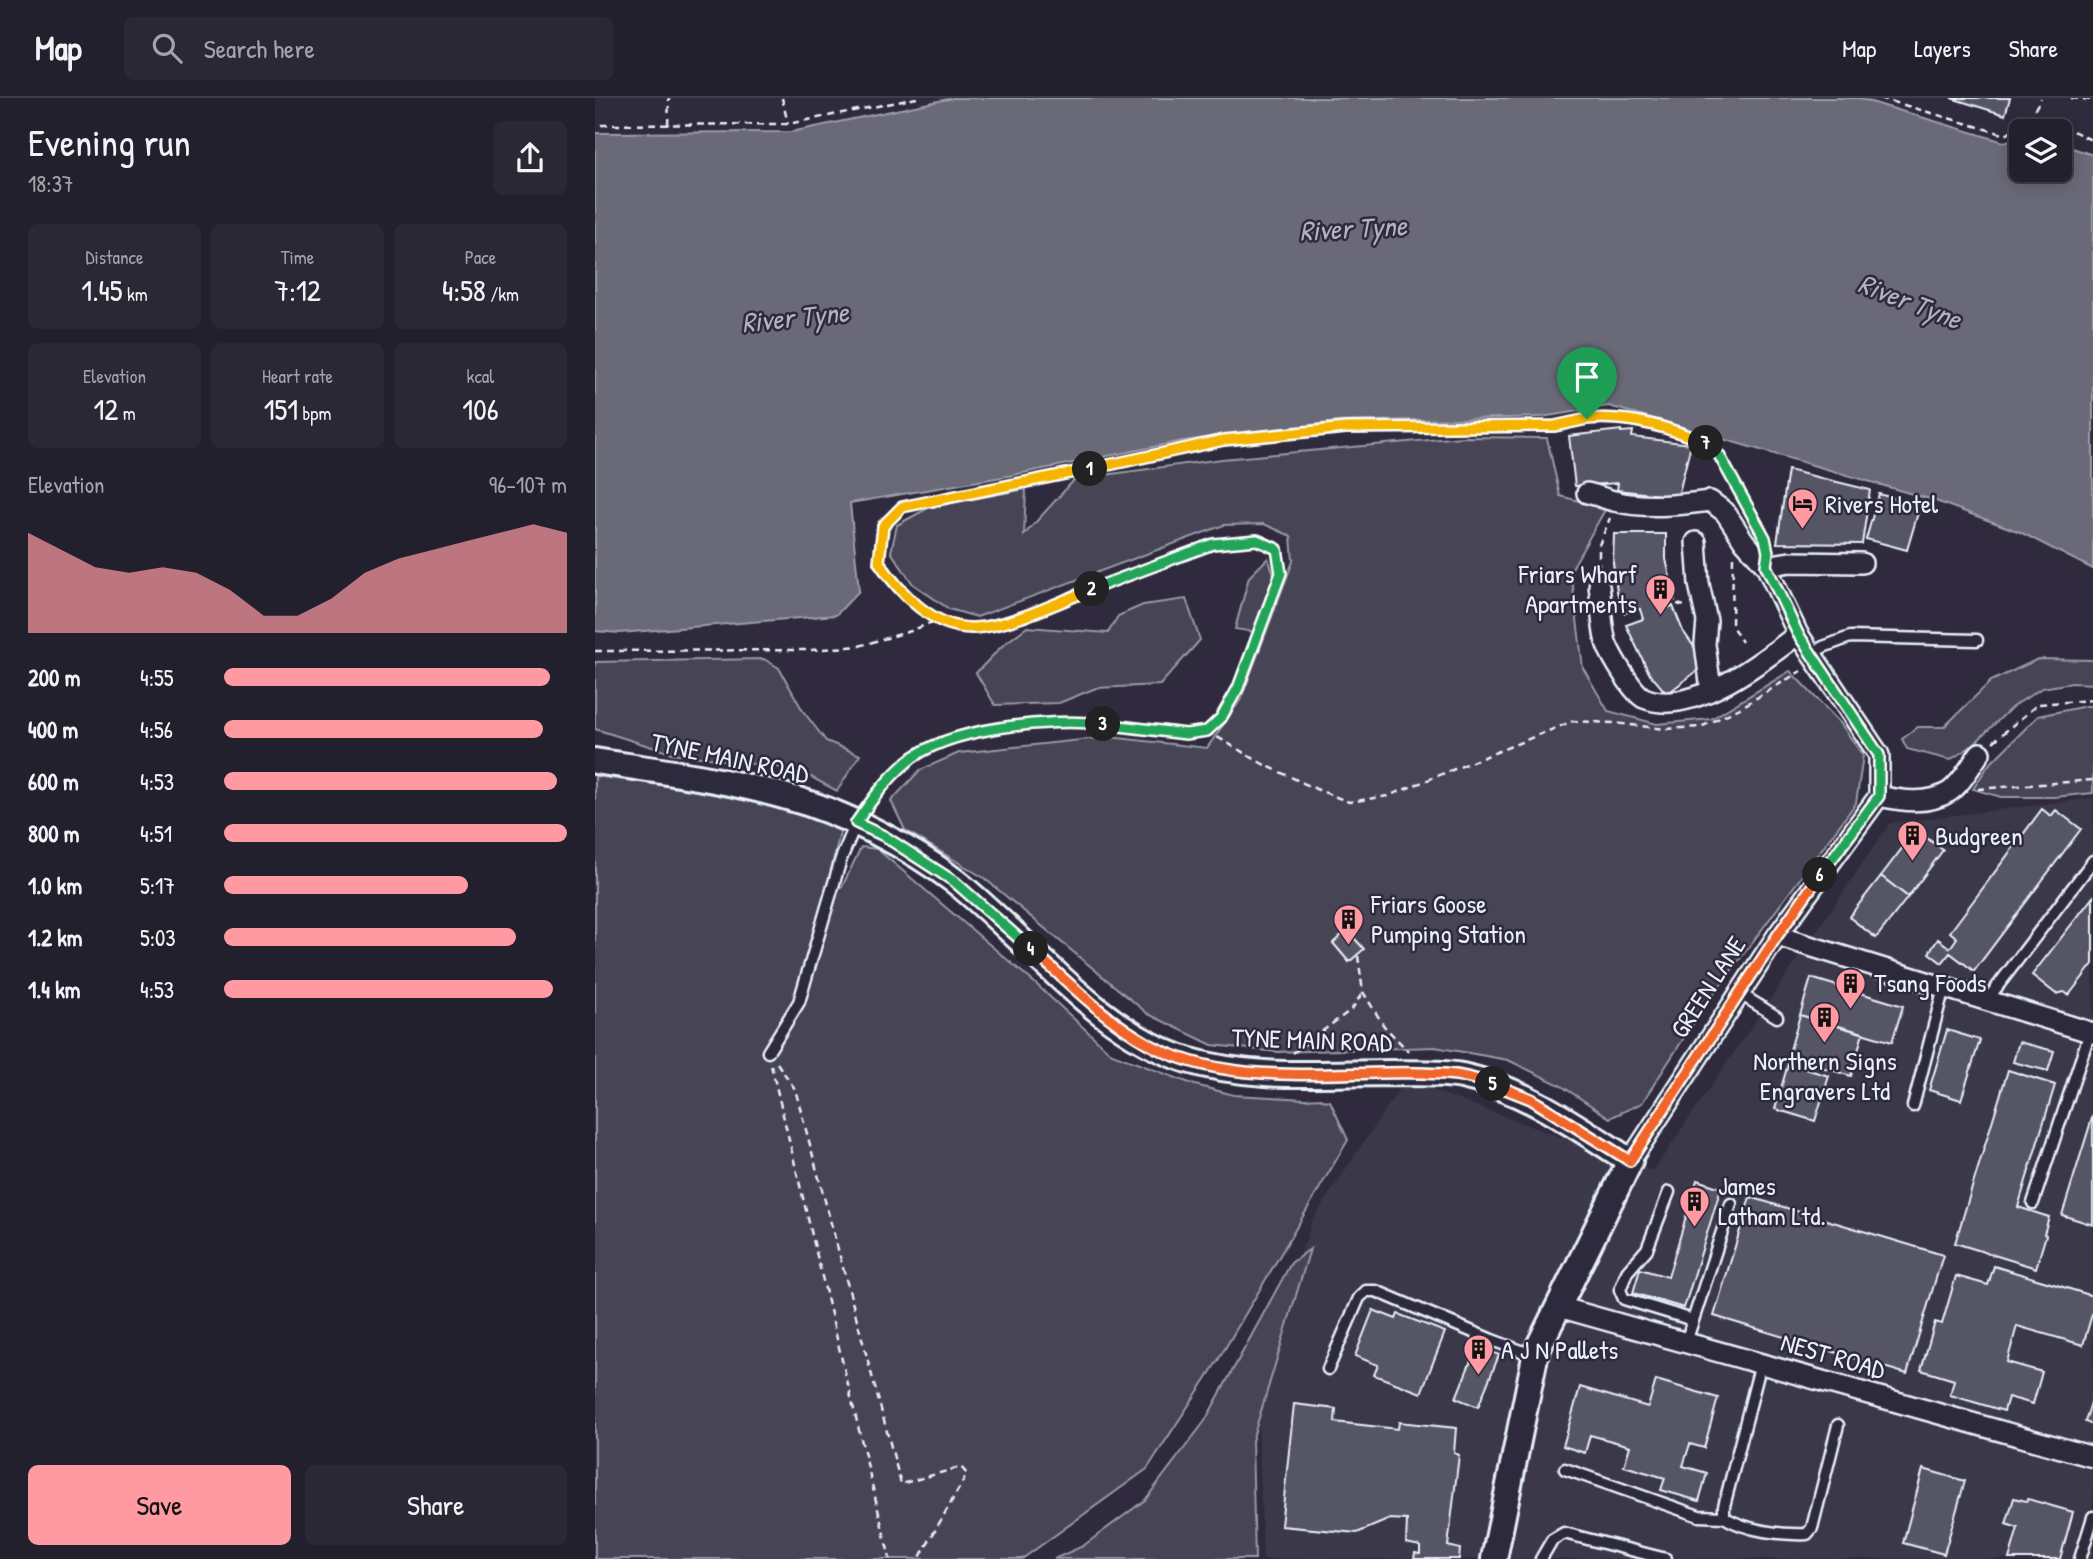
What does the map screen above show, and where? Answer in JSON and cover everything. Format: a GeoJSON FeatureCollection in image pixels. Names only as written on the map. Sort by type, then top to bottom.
{"type":"FeatureCollection","features":[{"type":"Feature","properties":{"kind":"street"},"geometry":{"type":"LineString","coordinates":[[1587,493],[1615,501],[1670,506],[1710,501],[1725,512],[1766,566],[1798,634],[1879,755],[1879,796],[1906,802],[1949,792],[1980,753]]}},
{"type":"Feature","properties":{"kind":"street"},"geometry":{"type":"LineString","coordinates":[[1696,542],[1699,584],[1707,621],[1705,644],[1711,690]]}},
{"type":"Feature","properties":{"kind":"street"},"geometry":{"type":"LineString","coordinates":[[1766,566],[1790,562],[1862,563]]}},
{"type":"Feature","properties":{"kind":"street"},"geometry":{"type":"LineString","coordinates":[[1599,586],[1607,644],[1627,680],[1642,697],[1662,702],[1688,699],[1720,687],[1798,634]]}},
{"type":"Feature","properties":{"kind":"street","name":"TYNE MAIN ROAD"},"geometry":{"type":"LineString","coordinates":[[595,761],[731,784],[789,797],[856,823],[895,843],[955,882],[1107,1018],[1149,1045],[1187,1060],[1276,1074],[1427,1074],[1459,1076],[1496,1084],[1531,1099],[1630,1161]]}},
{"type":"Feature","properties":{"kind":"street","name":"GREEN LANE"},"geometry":{"type":"LineString","coordinates":[[1494,1559],[1535,1356],[1630,1161],[1777,936],[1879,796]]}},
{"type":"Feature","properties":{"kind":"street"},"geometry":{"type":"LineString","coordinates":[[1777,936],[2091,1032]]}},
{"type":"Feature","properties":{"kind":"street","name":"NEST ROAD"},"geometry":{"type":"LineString","coordinates":[[1559,1307],[2070,1446],[2093,1457]]}},
{"type":"Feature","properties":{"kind":"lane"},"geometry":{"type":"LineString","coordinates":[[1816,660],[1823,647],[1850,636],[1976,640]]}},
{"type":"Feature","properties":{"kind":"lane"},"geometry":{"type":"LineString","coordinates":[[768,1052],[799,1002],[841,859],[856,823]]}},
{"type":"Feature","properties":{"kind":"lane"},"geometry":{"type":"LineString","coordinates":[[1987,1000],[2093,861]]}},
{"type":"Feature","properties":{"kind":"lane"},"geometry":{"type":"LineString","coordinates":[[1913,1106],[1944,987]]}},
{"type":"Feature","properties":{"kind":"lane"},"geometry":{"type":"LineString","coordinates":[[1739,993],[1777,1017]]}},
{"type":"Feature","properties":{"kind":"lane"},"geometry":{"type":"LineString","coordinates":[[2033,1203],[2091,1032]]}},
{"type":"Feature","properties":{"kind":"lane"},"geometry":{"type":"LineString","coordinates":[[1669,1192],[1647,1249],[1627,1272],[1620,1290],[1624,1299],[1693,1320]]}},
{"type":"Feature","properties":{"kind":"lane"},"geometry":{"type":"LineString","coordinates":[[1686,1342],[1731,1205]]}},
{"type":"Feature","properties":{"kind":"lane"},"geometry":{"type":"LineString","coordinates":[[1328,1369],[1359,1298],[1366,1291],[1376,1291],[1535,1356]]}},
{"type":"Feature","properties":{"kind":"lane"},"geometry":{"type":"LineString","coordinates":[[1724,1517],[1724,1506],[1761,1363]]}},
{"type":"Feature","properties":{"kind":"lane"},"geometry":{"type":"LineString","coordinates":[[1565,1469],[1699,1516],[1724,1517],[1736,1523],[1766,1530],[1807,1534],[1812,1528],[1838,1425]]}},
{"type":"Feature","properties":{"kind":"lane"},"geometry":{"type":"LineString","coordinates":[[2080,1559],[2093,1517]]}},
{"type":"Feature","properties":{"kind":"lane"},"geometry":{"type":"LineString","coordinates":[[1541,1559],[1552,1539],[1564,1533],[1666,1559]]}},
{"type":"Feature","properties":{"kind":"path"},"geometry":{"type":"LineString","coordinates":[[668,125],[669,98]]}},
{"type":"Feature","properties":{"kind":"path"},"geometry":{"type":"LineString","coordinates":[[782,98],[788,124]]}},
{"type":"Feature","properties":{"kind":"path"},"geometry":{"type":"LineString","coordinates":[[889,98],[890,103]]}},
{"type":"Feature","properties":{"kind":"path"},"geometry":{"type":"LineString","coordinates":[[600,125],[788,124],[918,98]]}},
{"type":"Feature","properties":{"kind":"path"},"geometry":{"type":"LineString","coordinates":[[1879,98],[2006,135],[2009,133]]}},
{"type":"Feature","properties":{"kind":"path"},"geometry":{"type":"LineString","coordinates":[[1906,105],[1908,98]]}},
{"type":"Feature","properties":{"kind":"path"},"geometry":{"type":"LineString","coordinates":[[2030,119],[2041,98]]}},
{"type":"Feature","properties":{"kind":"path"},"geometry":{"type":"LineString","coordinates":[[2071,98],[2093,100]]}},
{"type":"Feature","properties":{"kind":"path"},"geometry":{"type":"LineString","coordinates":[[2072,131],[2093,141]]}},
{"type":"Feature","properties":{"kind":"path"},"geometry":{"type":"LineString","coordinates":[[856,823],[879,789],[909,760],[951,738],[1009,727],[1086,722],[1186,734],[1207,731],[1221,718],[1238,688],[1281,573],[1277,549],[1257,540],[1213,544],[1010,620],[972,628],[937,620],[897,588],[879,562],[883,526],[902,507],[1224,440],[1346,428],[1555,426],[1612,417],[1666,428],[1706,442],[1719,455],[1765,538],[1768,552],[1766,566]]}},
{"type":"Feature","properties":{"kind":"path"},"geometry":{"type":"LineString","coordinates":[[1599,586],[1599,545],[1606,532]]}},
{"type":"Feature","properties":{"kind":"path"},"geometry":{"type":"LineString","coordinates":[[1740,534],[1733,546],[1732,626],[1742,642]]}},
{"type":"Feature","properties":{"kind":"path"},"geometry":{"type":"LineString","coordinates":[[595,651],[811,650],[859,646],[911,631],[937,620]]}},
{"type":"Feature","properties":{"kind":"path"},"geometry":{"type":"LineString","coordinates":[[1207,731],[1263,764],[1349,802],[1388,796],[1573,721],[1665,729],[1701,727],[1740,708],[1816,660]]}},
{"type":"Feature","properties":{"kind":"path"},"geometry":{"type":"LineString","coordinates":[[1980,753],[2038,704],[2093,700]]}},
{"type":"Feature","properties":{"kind":"path"},"geometry":{"type":"LineString","coordinates":[[1949,792],[2093,780]]}},
{"type":"Feature","properties":{"kind":"path"},"geometry":{"type":"LineString","coordinates":[[1358,957],[1363,992],[1384,1026],[1427,1074]]}},
{"type":"Feature","properties":{"kind":"path"},"geometry":{"type":"LineString","coordinates":[[1276,1074],[1285,1058],[1352,1010],[1363,992]]}},
{"type":"Feature","properties":{"kind":"path"},"geometry":{"type":"LineString","coordinates":[[768,1052],[890,1559]]}},
{"type":"Feature","properties":{"kind":"path"},"geometry":{"type":"LineString","coordinates":[[768,1052],[784,1069],[795,1089],[901,1484],[961,1467],[967,1474],[919,1559]]}},
{"type":"Feature","properties":{"kind":"shaded area"},"geometry":{"type":"Polygon","coordinates":[[[1462,437],[1547,438],[1560,496],[1606,508],[1571,570],[1583,668],[1608,711],[1657,724],[1711,719],[1790,671],[1841,724],[1863,756],[1856,803],[1702,1010],[1642,1103],[1610,1118],[1560,1085],[1508,1060],[1435,1047],[1278,1052],[1212,1045],[1148,1014],[984,878],[905,830],[891,801],[920,770],[959,753],[1109,737],[1207,748],[1241,699],[1293,561],[1291,536],[1264,524],[1224,525],[977,617],[949,609],[913,584],[891,552],[897,525],[930,507],[1026,489],[1024,535],[1075,479],[1222,459],[1462,437]]]}},
{"type":"Feature","properties":{"kind":"shaded area"},"geometry":{"type":"Polygon","coordinates":[[[1268,558],[1275,577],[1254,632],[1235,629],[1249,577],[1268,558]]]}},
{"type":"Feature","properties":{"kind":"shaded area"},"geometry":{"type":"Polygon","coordinates":[[[1186,599],[1200,640],[1160,685],[1096,688],[1059,703],[995,705],[976,673],[1003,645],[1027,627],[1108,633],[1118,616],[1143,605],[1186,599]]]}},
{"type":"Feature","properties":{"kind":"shaded area"},"geometry":{"type":"Polygon","coordinates":[[[764,659],[779,668],[803,711],[826,741],[860,755],[837,791],[798,770],[671,753],[595,729],[595,662],[764,659]]]}},
{"type":"Feature","properties":{"kind":"shaded area"},"geometry":{"type":"Polygon","coordinates":[[[2038,659],[2093,660],[2093,684],[2072,683],[2042,688],[2012,707],[1973,745],[1950,760],[1907,749],[1902,739],[1918,727],[1944,727],[1991,681],[2038,659]]]}},
{"type":"Feature","properties":{"kind":"shaded area"},"geometry":{"type":"Polygon","coordinates":[[[2093,706],[2093,793],[2054,797],[2001,797],[1973,789],[1988,766],[2038,716],[2093,706]]]}},
{"type":"Feature","properties":{"kind":"shaded area"},"geometry":{"type":"Polygon","coordinates":[[[595,776],[751,800],[782,807],[841,829],[827,885],[842,887],[861,847],[877,849],[1036,984],[1112,1054],[1195,1085],[1234,1095],[1321,1098],[1330,1101],[1348,1140],[1217,1362],[1147,1469],[1022,1559],[595,1559],[595,776]]]}},
{"type":"Feature","properties":{"kind":"shaded area"},"geometry":{"type":"Polygon","coordinates":[[[2093,798],[2093,1559],[1263,1559],[1257,1389],[1312,1220],[1405,1080],[1653,1171],[1890,823],[2093,798]]]}},
{"type":"Feature","properties":{"kind":"shaded area"},"geometry":{"type":"Polygon","coordinates":[[[1310,1249],[1252,1441],[1255,1559],[1054,1559],[1083,1546],[1145,1500],[1205,1421],[1291,1263],[1310,1249]]]}},
{"type":"Feature","properties":{"kind":"water","name":"River Tyne"},"geometry":{"type":"Polygon","coordinates":[[[953,98],[1858,98],[2004,142],[2009,141],[2009,182],[2072,182],[2072,148],[2093,155],[2093,569],[2020,532],[1933,500],[1609,406],[1542,417],[1336,422],[1183,441],[1008,476],[850,503],[859,591],[836,615],[620,633],[595,631],[595,133],[791,132],[953,98]]]}},
{"type":"Feature","properties":{"kind":"building"},"geometry":{"type":"Polygon","coordinates":[[[1951,98],[2010,98],[2005,115],[1951,98]]]}},
{"type":"Feature","properties":{"kind":"building","name":"Friars Wharf Apartments"},"geometry":{"type":"Polygon","coordinates":[[[1633,431],[1632,437],[1691,444],[1678,497],[1617,490],[1618,483],[1575,486],[1569,436],[1633,431]]]}},
{"type":"Feature","properties":{"kind":"building"},"geometry":{"type":"Polygon","coordinates":[[[1788,470],[1870,490],[1862,544],[1777,543],[1788,470]]]}},
{"type":"Feature","properties":{"kind":"building"},"geometry":{"type":"Polygon","coordinates":[[[1879,494],[1920,506],[1907,550],[1866,539],[1879,494]]]}},
{"type":"Feature","properties":{"kind":"building","name":"Friars Wharf Apartments"},"geometry":{"type":"Polygon","coordinates":[[[1614,534],[1666,534],[1666,559],[1675,600],[1666,603],[1667,608],[1673,606],[1683,631],[1706,664],[1667,694],[1649,673],[1626,625],[1643,619],[1640,609],[1624,613],[1617,592],[1613,563],[1614,534]]]}},
{"type":"Feature","properties":{"kind":"building"},"geometry":{"type":"Polygon","coordinates":[[[2042,809],[2051,816],[2056,810],[2081,829],[1974,971],[1950,953],[1942,963],[1929,953],[1938,939],[1950,948],[1957,938],[1950,932],[2042,809]]]}},
{"type":"Feature","properties":{"kind":"building","name":"Budgreen"},"geometry":{"type":"Polygon","coordinates":[[[1916,830],[1943,850],[1908,897],[1881,876],[1916,830]]]}},
{"type":"Feature","properties":{"kind":"building"},"geometry":{"type":"Polygon","coordinates":[[[1881,876],[1908,897],[1876,938],[1849,917],[1881,876]]]}},
{"type":"Feature","properties":{"kind":"building"},"geometry":{"type":"Polygon","coordinates":[[[2093,897],[2093,964],[2069,995],[2064,992],[2056,994],[2032,975],[2093,897]]]}},
{"type":"Feature","properties":{"kind":"building","name":"Friars Goose Pumping Station"},"geometry":{"type":"Polygon","coordinates":[[[1347,930],[1364,949],[1349,962],[1333,943],[1347,930]]]}},
{"type":"Feature","properties":{"kind":"building","name":"Tsang Foods"},"geometry":{"type":"Polygon","coordinates":[[[1811,978],[1903,1006],[1892,1042],[1800,1015],[1811,978]]]}},
{"type":"Feature","properties":{"kind":"building","name":"Northern Signs Engravers Ltd"},"geometry":{"type":"Polygon","coordinates":[[[1800,1015],[1863,1033],[1851,1076],[1788,1057],[1800,1015]]]}},
{"type":"Feature","properties":{"kind":"building"},"geometry":{"type":"Polygon","coordinates":[[[1947,1030],[1980,1040],[1961,1100],[1929,1090],[1947,1030]]]}},
{"type":"Feature","properties":{"kind":"building"},"geometry":{"type":"Polygon","coordinates":[[[2019,1042],[2054,1051],[2048,1071],[2013,1062],[2019,1042]]]}},
{"type":"Feature","properties":{"kind":"building"},"geometry":{"type":"Polygon","coordinates":[[[1788,1064],[1829,1076],[1815,1121],[1775,1109],[1788,1064]]]}},
{"type":"Feature","properties":{"kind":"building"},"geometry":{"type":"Polygon","coordinates":[[[2008,1070],[2055,1085],[2018,1207],[2049,1217],[2036,1268],[1955,1243],[2008,1070]]]}},
{"type":"Feature","properties":{"kind":"building"},"geometry":{"type":"Polygon","coordinates":[[[2093,1115],[2093,1225],[2062,1215],[2093,1115]]]}},
{"type":"Feature","properties":{"kind":"building","name":"James Latham Ltd."},"geometry":{"type":"Polygon","coordinates":[[[1697,1180],[1721,1188],[1684,1308],[1633,1293],[1640,1269],[1668,1277],[1697,1180]]]}},
{"type":"Feature","properties":{"kind":"building"},"geometry":{"type":"Polygon","coordinates":[[[1750,1197],[1943,1255],[1907,1374],[1714,1316],[1750,1197]]]}},
{"type":"Feature","properties":{"kind":"building"},"geometry":{"type":"Polygon","coordinates":[[[1994,1266],[2093,1296],[2093,1311],[2083,1345],[2017,1326],[2007,1362],[2042,1372],[2033,1404],[2008,1397],[2004,1411],[1950,1395],[1954,1380],[1921,1370],[1935,1322],[1942,1324],[1956,1276],[1988,1285],[1994,1266]]]}},
{"type":"Feature","properties":{"kind":"building"},"geometry":{"type":"Polygon","coordinates":[[[1373,1310],[1396,1319],[1398,1314],[1445,1332],[1421,1393],[1374,1375],[1378,1365],[1355,1356],[1373,1310]]]}},
{"type":"Feature","properties":{"kind":"building","name":"A J N Pallets"},"geometry":{"type":"Polygon","coordinates":[[[1477,1346],[1499,1355],[1478,1407],[1456,1398],[1477,1346]]]}},
{"type":"Feature","properties":{"kind":"building"},"geometry":{"type":"Polygon","coordinates":[[[1656,1380],[1718,1398],[1704,1448],[1690,1444],[1683,1466],[1707,1473],[1699,1501],[1661,1490],[1665,1478],[1624,1466],[1630,1446],[1590,1435],[1585,1453],[1563,1446],[1580,1387],[1648,1407],[1656,1380]]]}},
{"type":"Feature","properties":{"kind":"building"},"geometry":{"type":"Polygon","coordinates":[[[2093,1396],[2093,1425],[2085,1422],[2093,1396]]]}},
{"type":"Feature","properties":{"kind":"building"},"geometry":{"type":"Polygon","coordinates":[[[1294,1404],[1336,1409],[1335,1422],[1398,1429],[1399,1422],[1456,1428],[1454,1453],[1459,1455],[1448,1546],[1460,1549],[1459,1559],[1414,1559],[1415,1553],[1420,1554],[1420,1546],[1406,1543],[1407,1520],[1390,1519],[1357,1533],[1281,1526],[1294,1404]]]}},
{"type":"Feature","properties":{"kind":"building"},"geometry":{"type":"Polygon","coordinates":[[[1923,1469],[1965,1481],[1944,1554],[1903,1543],[1923,1469]]]}},
{"type":"Feature","properties":{"kind":"building"},"geometry":{"type":"Polygon","coordinates":[[[2014,1498],[2026,1501],[2028,1499],[2073,1512],[2060,1559],[2009,1559],[2018,1528],[2006,1524],[2014,1498]]]}},
{"type":"Feature","properties":{"kind":"place","name":"Rivers Hotel"},"geometry":{"type":"Point","coordinates":[1802,531]}},
{"type":"Feature","properties":{"kind":"place","name":"Friars Wharf Apartments"},"geometry":{"type":"Point","coordinates":[1660,616]}},
{"type":"Feature","properties":{"kind":"place","name":"Budgreen"},"geometry":{"type":"Point","coordinates":[1912,863]}},
{"type":"Feature","properties":{"kind":"place","name":"Friars Goose Pumping Station"},"geometry":{"type":"Point","coordinates":[1348,946]}},
{"type":"Feature","properties":{"kind":"place","name":"Tsang Foods"},"geometry":{"type":"Point","coordinates":[1851,1010]}},
{"type":"Feature","properties":{"kind":"place","name":"Northern Signs Engravers Ltd"},"geometry":{"type":"Point","coordinates":[1825,1045]}},
{"type":"Feature","properties":{"kind":"place","name":"James Latham Ltd."},"geometry":{"type":"Point","coordinates":[1695,1228]}},
{"type":"Feature","properties":{"kind":"place","name":"A J N Pallets"},"geometry":{"type":"Point","coordinates":[1478,1377]}},
{"type":"Feature","properties":{"kind":"route"},"geometry":{"type":"LineString","coordinates":[[1612,417],[1666,428],[1706,442],[1719,455],[1765,538],[1768,552],[1766,566],[1798,634],[1879,755],[1879,796],[1777,936],[1630,1161],[1531,1099],[1496,1084],[1459,1076],[1427,1074],[1276,1074],[1228,1069],[1187,1060],[1149,1045],[1107,1018],[955,882],[884,836],[856,823],[879,789],[909,760],[951,738],[1009,727],[1086,722],[1186,734],[1207,731],[1221,718],[1238,688],[1281,573],[1277,549],[1257,540],[1213,544],[1010,620],[972,628],[937,620],[897,588],[879,562],[883,526],[902,507],[1224,440],[1346,428],[1555,426],[1587,419],[1612,417]]}}]}
